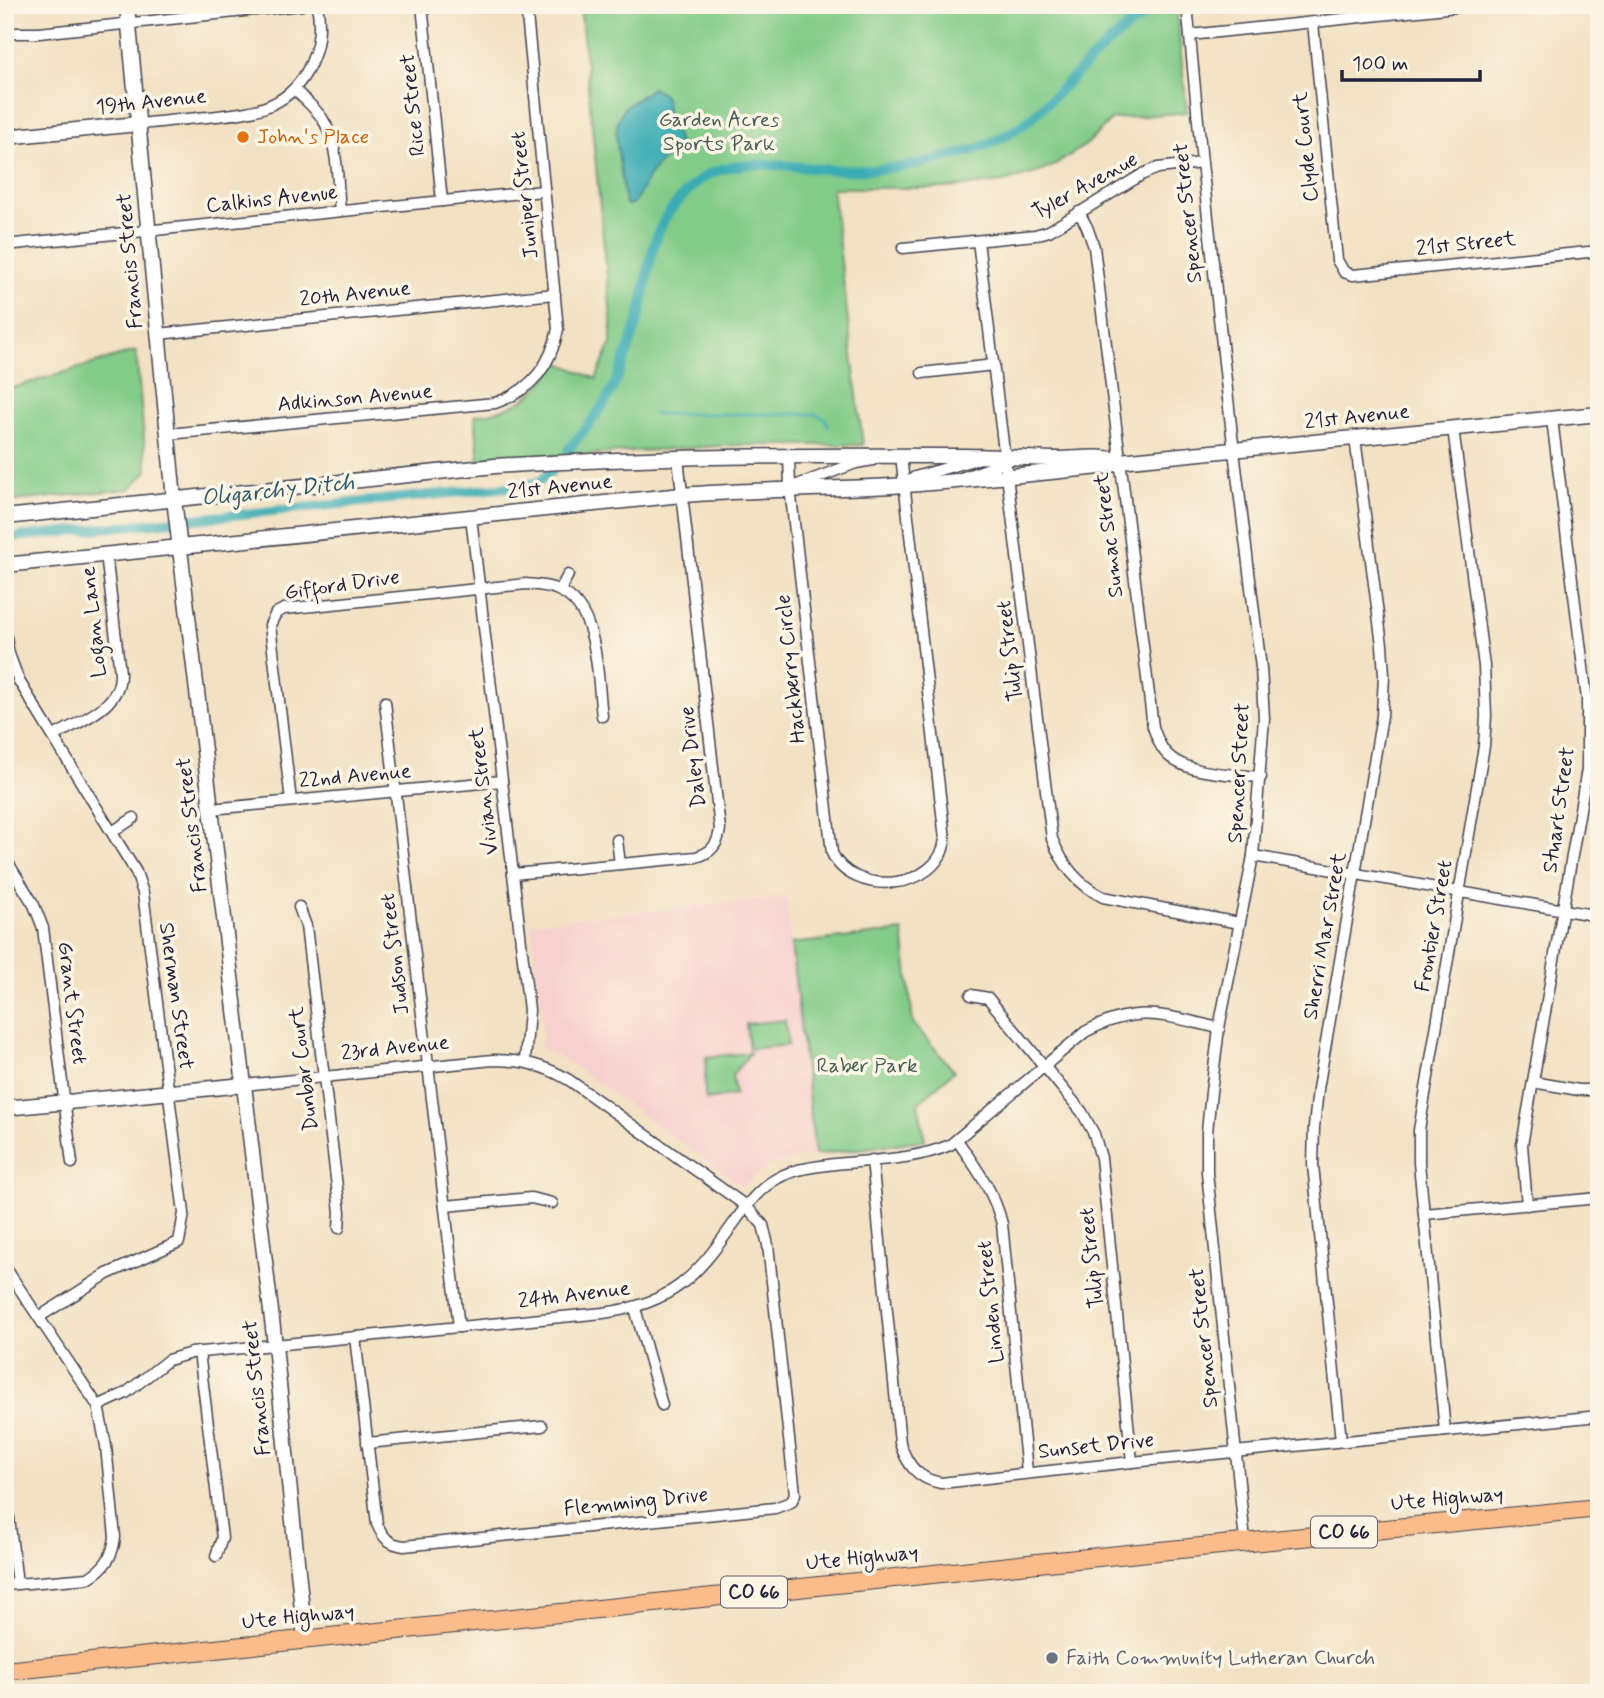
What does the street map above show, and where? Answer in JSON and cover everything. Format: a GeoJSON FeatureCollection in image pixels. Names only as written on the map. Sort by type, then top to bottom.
{"type":"FeatureCollection","features":[{"type":"Feature","properties":{"kind":"main road","name":"Ute Highway"},"geometry":{"type":"LineString","coordinates":[[5,1671],[1245,1541],[1599,1508]]}},
{"type":"Feature","properties":{"kind":"street","name":"Francis Street"},"geometry":{"type":"LineString","coordinates":[[127,5],[175,505],[275,1345],[306,1639]]}},
{"type":"Feature","properties":{"kind":"street"},"geometry":{"type":"LineString","coordinates":[[5,33],[39,33],[302,5]]}},
{"type":"Feature","properties":{"kind":"street"},"geometry":{"type":"LineString","coordinates":[[317,5],[319,34],[315,54],[295,89],[327,126],[332,142],[340,212]]}},
{"type":"Feature","properties":{"kind":"street","name":"Rice Street"},"geometry":{"type":"LineString","coordinates":[[422,5],[442,201]]}},
{"type":"Feature","properties":{"kind":"street","name":"Juniper Street"},"geometry":{"type":"LineString","coordinates":[[526,5],[558,329],[547,362],[538,377]]}},
{"type":"Feature","properties":{"kind":"street"},"geometry":{"type":"LineString","coordinates":[[1189,35],[1475,5]]}},
{"type":"Feature","properties":{"kind":"street","name":"Spencer Street"},"geometry":{"type":"LineString","coordinates":[[1187,6],[1233,450],[1261,668],[1264,718],[1253,856],[1219,1028],[1207,1132],[1207,1172],[1245,1541]]}},
{"type":"Feature","properties":{"kind":"street","name":"Clyde Court"},"geometry":{"type":"LineString","coordinates":[[1313,23],[1340,267]]}},
{"type":"Feature","properties":{"kind":"street","name":"19th Avenue"},"geometry":{"type":"LineString","coordinates":[[5,137],[253,112],[284,99],[295,89]]}},
{"type":"Feature","properties":{"kind":"street","name":"Tyler Avenue"},"geometry":{"type":"LineString","coordinates":[[903,248],[1035,235],[1049,231],[1150,171],[1202,163]]}},
{"type":"Feature","properties":{"kind":"street","name":"Calkins Avenue"},"geometry":{"type":"LineString","coordinates":[[5,246],[544,191]]}},
{"type":"Feature","properties":{"kind":"street","name":"Sumac Street"},"geometry":{"type":"LineString","coordinates":[[1079,212],[1094,247],[1150,714],[1159,743],[1177,762],[1190,768],[1261,777]]}},
{"type":"Feature","properties":{"kind":"street","name":"Tulip Street"},"geometry":{"type":"LineString","coordinates":[[978,241],[1052,839],[1059,856],[1076,879],[1103,897],[1240,923]]}},
{"type":"Feature","properties":{"kind":"street","name":"21st Street"},"geometry":{"type":"LineString","coordinates":[[1340,267],[1344,272],[1353,275],[1599,251]]}},
{"type":"Feature","properties":{"kind":"street","name":"20th Avenue"},"geometry":{"type":"LineString","coordinates":[[158,334],[555,295]]}},
{"type":"Feature","properties":{"kind":"street"},"geometry":{"type":"LineString","coordinates":[[922,373],[994,365]]}},
{"type":"Feature","properties":{"kind":"street","name":"Adkinson Avenue"},"geometry":{"type":"LineString","coordinates":[[168,434],[495,403],[519,393],[538,377]]}},
{"type":"Feature","properties":{"kind":"street","name":"21st Avenue"},"geometry":{"type":"LineString","coordinates":[[5,565],[106,554],[179,540],[471,517],[682,495],[955,481],[1007,465],[1054,459],[1105,457],[1120,461],[1599,414]]}},
{"type":"Feature","properties":{"kind":"street","name":"Stuart Street"},"geometry":{"type":"LineString","coordinates":[[1527,1205],[1522,1145],[1587,769],[1589,734],[1552,419]]}},
{"type":"Feature","properties":{"kind":"street","name":"Frontier Street"},"geometry":{"type":"LineString","coordinates":[[1445,1431],[1419,1163],[1419,1130],[1484,746],[1486,716],[1484,666],[1452,428]]}},
{"type":"Feature","properties":{"kind":"street","name":"Sherri Mar Street"},"geometry":{"type":"LineString","coordinates":[[1341,1441],[1313,1165],[1314,1127],[1318,1089],[1382,716],[1384,675],[1355,438]]}},
{"type":"Feature","properties":{"kind":"street","name":"21st Avenue"},"geometry":{"type":"LineString","coordinates":[[5,517],[175,505],[495,466],[789,455],[987,456],[1007,465],[1110,466],[1120,461]]}},
{"type":"Feature","properties":{"kind":"street","name":"Hackberry Circle"},"geometry":{"type":"LineString","coordinates":[[789,455],[790,488],[832,853],[846,873]]}},
{"type":"Feature","properties":{"kind":"street"},"geometry":{"type":"LineString","coordinates":[[790,488],[856,463],[895,456],[905,485],[945,839],[944,852],[941,868],[914,878],[870,882],[846,873],[838,883]]}},
{"type":"Feature","properties":{"kind":"street"},"geometry":{"type":"LineString","coordinates":[[905,485],[915,477],[987,456]]}},
{"type":"Feature","properties":{"kind":"street","name":"Daley Drive"},"geometry":{"type":"LineString","coordinates":[[677,458],[720,829],[716,845]]}},
{"type":"Feature","properties":{"kind":"street","name":"Vivian Street"},"geometry":{"type":"LineString","coordinates":[[471,517],[529,1010],[525,1061]]}},
{"type":"Feature","properties":{"kind":"street","name":"Logan Lane"},"geometry":{"type":"LineString","coordinates":[[54,736],[109,704],[118,689],[120,673],[106,554]]}},
{"type":"Feature","properties":{"kind":"street"},"geometry":{"type":"LineString","coordinates":[[568,575],[560,590],[573,599],[583,611],[593,636],[602,716]]}},
{"type":"Feature","properties":{"kind":"street","name":"Gifford Drive"},"geometry":{"type":"LineString","coordinates":[[291,801],[270,625],[272,610],[526,584],[560,590]]}},
{"type":"Feature","properties":{"kind":"street","name":"Sherman Street"},"geometry":{"type":"LineString","coordinates":[[5,631],[15,673],[136,872],[143,892],[184,1213],[178,1242],[107,1274],[39,1317]]}},
{"type":"Feature","properties":{"kind":"street","name":"Judson Street"},"geometry":{"type":"LineString","coordinates":[[385,702],[458,1327]]}},
{"type":"Feature","properties":{"kind":"street","name":"22nd Avenue"},"geometry":{"type":"LineString","coordinates":[[211,809],[502,781]]}},
{"type":"Feature","properties":{"kind":"street"},"geometry":{"type":"LineString","coordinates":[[112,832],[134,818]]}},
{"type":"Feature","properties":{"kind":"street"},"geometry":{"type":"LineString","coordinates":[[617,840],[620,864]]}},
{"type":"Feature","properties":{"kind":"street"},"geometry":{"type":"LineString","coordinates":[[513,874],[695,857],[704,855],[716,845],[724,854]]}},
{"type":"Feature","properties":{"kind":"street"},"geometry":{"type":"LineString","coordinates":[[1253,856],[1599,916]]}},
{"type":"Feature","properties":{"kind":"street","name":"Grant Street"},"geometry":{"type":"LineString","coordinates":[[5,858],[34,905],[43,928],[72,1163]]}},
{"type":"Feature","properties":{"kind":"street","name":"Dunbar Court"},"geometry":{"type":"LineString","coordinates":[[299,907],[306,926],[340,1212],[339,1228]]}},
{"type":"Feature","properties":{"kind":"street","name":"Tulip Street"},"geometry":{"type":"LineString","coordinates":[[971,995],[988,998],[1082,1112],[1094,1134],[1101,1158],[1132,1462]]}},
{"type":"Feature","properties":{"kind":"street","name":"24th Avenue"},"geometry":{"type":"LineString","coordinates":[[98,1406],[126,1393],[168,1360],[199,1352],[635,1308],[666,1294],[696,1273],[746,1206],[766,1186],[794,1171],[934,1152],[957,1140],[1085,1032],[1106,1021],[1148,1013],[1219,1028]]}},
{"type":"Feature","properties":{"kind":"street","name":"23rd Avenue"},"geometry":{"type":"LineString","coordinates":[[5,1108],[493,1059],[525,1061],[540,1065],[569,1080],[746,1206]]}},
{"type":"Feature","properties":{"kind":"street"},"geometry":{"type":"LineString","coordinates":[[1533,1082],[1579,1090],[1599,1090]]}},
{"type":"Feature","properties":{"kind":"street","name":"Linden Street"},"geometry":{"type":"LineString","coordinates":[[957,1140],[988,1185],[1002,1224],[1027,1472]]}},
{"type":"Feature","properties":{"kind":"street","name":"Sunset Drive"},"geometry":{"type":"LineString","coordinates":[[872,1160],[900,1443],[904,1457],[919,1475],[929,1481],[941,1483],[1027,1472],[1599,1416]]}},
{"type":"Feature","properties":{"kind":"street"},"geometry":{"type":"LineString","coordinates":[[445,1206],[531,1198],[552,1203]]}},
{"type":"Feature","properties":{"kind":"street"},"geometry":{"type":"LineString","coordinates":[[1424,1214],[1599,1198]]}},
{"type":"Feature","properties":{"kind":"street","name":"Flemming Drive"},"geometry":{"type":"LineString","coordinates":[[387,1540],[404,1546],[795,1505],[768,1245],[763,1225],[746,1206]]}},
{"type":"Feature","properties":{"kind":"street"},"geometry":{"type":"LineString","coordinates":[[5,1267],[98,1406],[106,1446],[115,1537],[108,1562],[88,1578],[11,1584],[5,1486]]}},
{"type":"Feature","properties":{"kind":"street"},"geometry":{"type":"LineString","coordinates":[[635,1308],[662,1405]]}},
{"type":"Feature","properties":{"kind":"street"},"geometry":{"type":"LineString","coordinates":[[355,1338],[377,1524],[387,1540],[379,1549]]}},
{"type":"Feature","properties":{"kind":"street"},"geometry":{"type":"LineString","coordinates":[[199,1352],[222,1538],[216,1556]]}},
{"type":"Feature","properties":{"kind":"street"},"geometry":{"type":"LineString","coordinates":[[367,1443],[542,1426]]}},
{"type":"Feature","properties":{"kind":"shaded area"},"geometry":{"type":"Polygon","coordinates":[[[786,897],[815,1155],[787,1160],[766,1168],[742,1186],[561,1057],[541,1049],[543,1022],[531,923],[786,897]]]}},
{"type":"Feature","properties":{"kind":"green space","name":"Garden Acres Sports Park"},"geometry":{"type":"Polygon","coordinates":[[[580,5],[1176,5],[1187,112],[1112,119],[1087,144],[1055,165],[1003,182],[948,188],[832,188],[863,445],[737,445],[479,461],[475,415],[501,410],[523,399],[542,384],[558,362],[596,379],[611,344],[611,317],[580,5]]]}},
{"type":"Feature","properties":{"kind":"green space"},"geometry":{"type":"Polygon","coordinates":[[[136,351],[147,471],[130,489],[5,502],[5,390],[136,351]]]}},
{"type":"Feature","properties":{"kind":"green space","name":"Raber Park"},"geometry":{"type":"Polygon","coordinates":[[[903,931],[913,1023],[954,1071],[918,1103],[925,1140],[815,1155],[791,944],[903,931]]]}},
{"type":"Feature","properties":{"kind":"green space"},"geometry":{"type":"Polygon","coordinates":[[[785,1020],[788,1045],[749,1049],[746,1024],[785,1020]]]}},
{"type":"Feature","properties":{"kind":"green space"},"geometry":{"type":"Polygon","coordinates":[[[750,1053],[732,1075],[735,1095],[706,1100],[706,1057],[750,1053]]]}},
{"type":"Feature","properties":{"kind":"water"},"geometry":{"type":"Polygon","coordinates":[[[652,88],[665,98],[667,114],[678,147],[676,153],[654,169],[635,202],[628,205],[625,203],[616,136],[618,120],[624,108],[652,88]]]}},
{"type":"Feature","properties":{"kind":"waterway","name":"Oligarchy Ditch"},"geometry":{"type":"LineString","coordinates":[[568,450],[604,404],[619,374],[638,321],[650,261],[665,218],[683,196],[703,178],[730,167],[762,164],[845,170],[892,168],[928,162],[977,148],[1005,136],[1025,123],[1107,45],[1135,22],[1162,5]]}},
{"type":"Feature","properties":{"kind":"waterway","name":"Oligarchy Ditch"},"geometry":{"type":"LineString","coordinates":[[654,414],[815,414],[824,418],[829,426]]}},
{"type":"Feature","properties":{"kind":"waterway","name":"Oligarchy Ditch"},"geometry":{"type":"LineString","coordinates":[[5,538],[519,486],[538,483],[551,472]]}},
{"type":"Feature","properties":{"kind":"place","name":"John's Place"},"geometry":{"type":"Point","coordinates":[243,137]}},
{"type":"Feature","properties":{"kind":"place","name":"Faith Community Lutheran Church"},"geometry":{"type":"Point","coordinates":[1052,1658]}}]}
